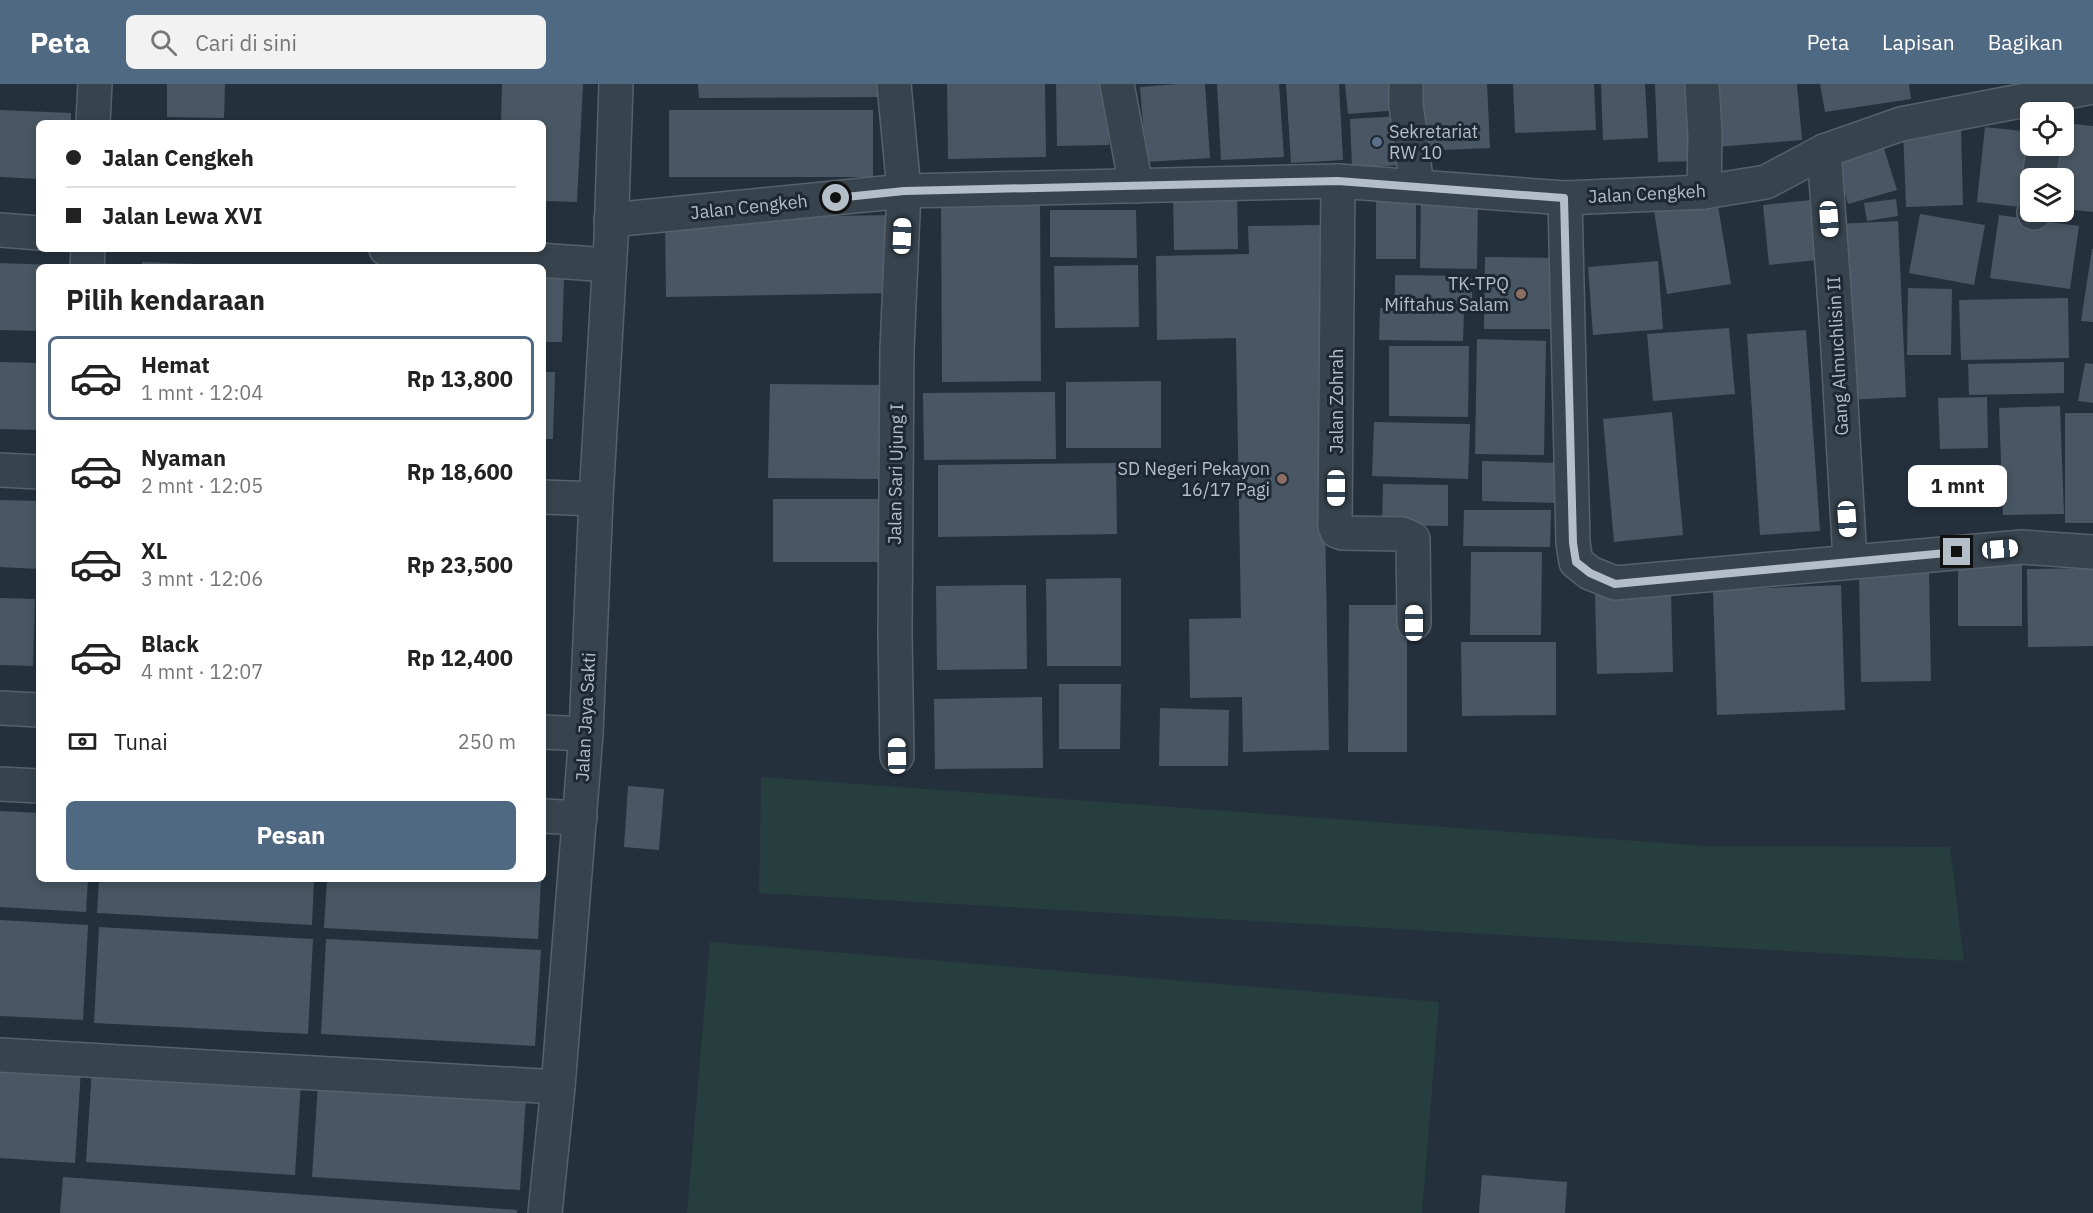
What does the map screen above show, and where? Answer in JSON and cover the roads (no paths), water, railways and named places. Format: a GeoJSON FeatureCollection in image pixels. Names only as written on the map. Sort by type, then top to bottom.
{"type":"FeatureCollection","features":[{"type":"Feature","properties":{"kind":"street"},"geometry":{"type":"LineString","coordinates":[[93,120],[95,84]]}},
{"type":"Feature","properties":{"kind":"street","name":"Jalan Jaya Sakti"},"geometry":{"type":"LineString","coordinates":[[545,1213],[558,1087],[586,734],[616,84]]}},
{"type":"Feature","properties":{"kind":"street","name":"Jalan Sari Ujung I"},"geometry":{"type":"LineString","coordinates":[[894,84],[904,191],[896,420],[897,756]]}},
{"type":"Feature","properties":{"kind":"street"},"geometry":{"type":"LineString","coordinates":[[1117,84],[1136,186]]}},
{"type":"Feature","properties":{"kind":"street"},"geometry":{"type":"LineString","coordinates":[[1406,84],[1406,105],[1417,186]]}},
{"type":"Feature","properties":{"kind":"street"},"geometry":{"type":"LineString","coordinates":[[1702,84],[1705,135],[1704,192]]}},
{"type":"Feature","properties":{"kind":"street","name":"Jalan Cengkeh"},"geometry":{"type":"LineString","coordinates":[[2052,102],[2093,87]]}},
{"type":"Feature","properties":{"kind":"street","name":"Jalan Cengkeh"},"geometry":{"type":"LineString","coordinates":[[611,220],[904,191],[1338,181],[1564,198],[1704,192],[1766,182],[1824,151],[1901,124],[2009,93],[2040,102]]}},
{"type":"Feature","properties":{"kind":"street","name":"Gang Almuchlisin II"},"geometry":{"type":"LineString","coordinates":[[1824,151],[1838,333],[1850,561]]}},
{"type":"Feature","properties":{"kind":"street","name":"Jalan Zohrah"},"geometry":{"type":"LineString","coordinates":[[1338,181],[1335,526],[1337,531],[1342,532],[1402,534],[1413,539],[1414,623]]}},
{"type":"Feature","properties":{"kind":"street"},"geometry":{"type":"LineString","coordinates":[[1564,198],[1573,543],[1576,562],[1590,573],[1615,584],[2022,547],[2093,552]]}},
{"type":"Feature","properties":{"kind":"street"},"geometry":{"type":"LineString","coordinates":[[0,230],[36,233]]}},
{"type":"Feature","properties":{"kind":"street"},"geometry":{"type":"LineString","coordinates":[[428,252],[609,265]]}},
{"type":"Feature","properties":{"kind":"street"},"geometry":{"type":"LineString","coordinates":[[0,470],[36,472]]}},
{"type":"Feature","properties":{"kind":"street"},"geometry":{"type":"LineString","coordinates":[[546,497],[596,499]]}},
{"type":"Feature","properties":{"kind":"street"},"geometry":{"type":"LineString","coordinates":[[0,708],[36,710]]}},
{"type":"Feature","properties":{"kind":"street"},"geometry":{"type":"LineString","coordinates":[[546,732],[586,734]]}},
{"type":"Feature","properties":{"kind":"street"},"geometry":{"type":"LineString","coordinates":[[0,784],[36,786]]}},
{"type":"Feature","properties":{"kind":"street"},"geometry":{"type":"LineString","coordinates":[[546,816],[580,818]]}},
{"type":"Feature","properties":{"kind":"street"},"geometry":{"type":"LineString","coordinates":[[0,1056],[558,1087]]}},
{"type":"Feature","properties":{"kind":"place","name":"Sekretariat RW 10"},"geometry":{"type":"Point","coordinates":[1377,142]}},
{"type":"Feature","properties":{"kind":"place","name":"TK-TPQ Miftahus Salam"},"geometry":{"type":"Point","coordinates":[1521,294]}},
{"type":"Feature","properties":{"kind":"place","name":"SD Negeri Pekayon 16/17 Pagi"},"geometry":{"type":"Point","coordinates":[1282,479]}}]}
